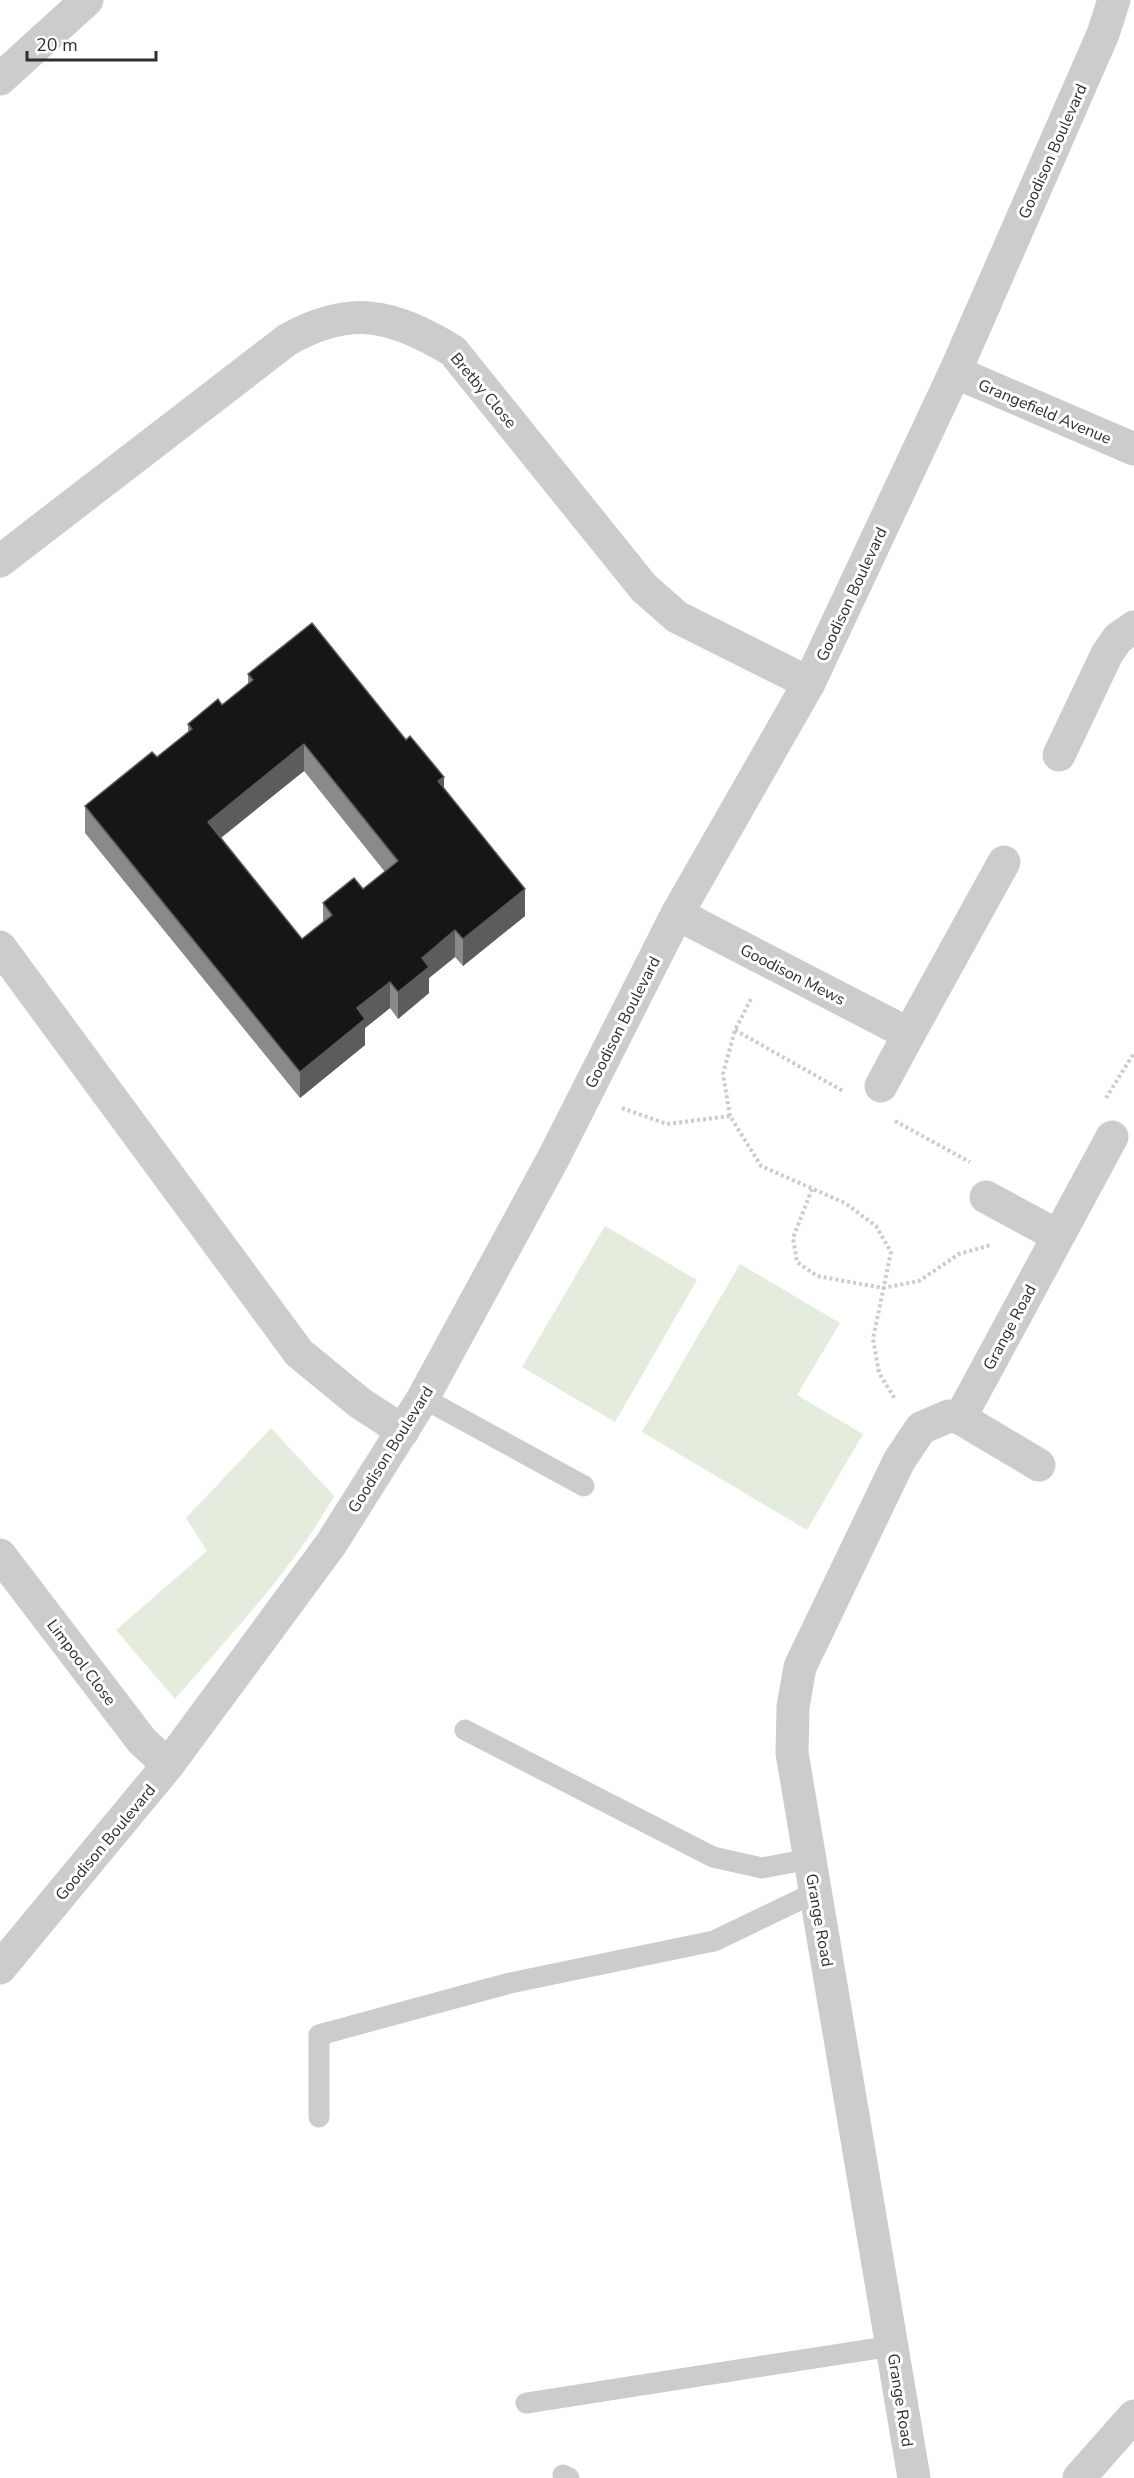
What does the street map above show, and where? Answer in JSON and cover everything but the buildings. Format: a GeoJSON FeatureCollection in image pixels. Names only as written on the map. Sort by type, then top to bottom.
{"type":"FeatureCollection","features":[{"type":"Feature","properties":{"kind":"street"},"geometry":{"type":"LineString","coordinates":[[0,79],[87,0]]}},
{"type":"Feature","properties":{"kind":"street","name":"Goodison Boulevard"},"geometry":{"type":"LineString","coordinates":[[0,1968],[168,1766],[331,1544],[423,1398],[478,1300],[677,914],[809,683],[955,372],[1103,34],[1114,0]]}},
{"type":"Feature","properties":{"kind":"street","name":"Bretby Close"},"geometry":{"type":"LineString","coordinates":[[0,561],[287,340],[314,326],[345,317],[387,320],[422,332],[453,351],[644,588],[677,617],[809,683]]}},
{"type":"Feature","properties":{"kind":"street","name":"Grangefield Avenue"},"geometry":{"type":"LineString","coordinates":[[955,372],[1134,449]]}},
{"type":"Feature","properties":{"kind":"street"},"geometry":{"type":"LineString","coordinates":[[1059,755],[1107,654],[1118,638],[1134,627]]}},
{"type":"Feature","properties":{"kind":"street"},"geometry":{"type":"LineString","coordinates":[[875,1096],[1004,862]]}},
{"type":"Feature","properties":{"kind":"street","name":"Goodison Mews"},"geometry":{"type":"LineString","coordinates":[[677,914],[909,1034]]}},
{"type":"Feature","properties":{"kind":"street"},"geometry":{"type":"LineString","coordinates":[[0,947],[299,1353],[360,1403],[403,1431]]}},
{"type":"Feature","properties":{"kind":"street","name":"Grange Road"},"geometry":{"type":"LineString","coordinates":[[960,1418],[1112,1137]]}},
{"type":"Feature","properties":{"kind":"street"},"geometry":{"type":"LineString","coordinates":[[986,1197],[1058,1236]]}},
{"type":"Feature","properties":{"kind":"street"},"geometry":{"type":"LineString","coordinates":[[921,1428],[949,1416],[960,1418],[1040,1465]]}},
{"type":"Feature","properties":{"kind":"street","name":"Grange Road"},"geometry":{"type":"LineString","coordinates":[[914,2478],[792,1753],[793,1707],[800,1667],[899,1461],[921,1428]]}},
{"type":"Feature","properties":{"kind":"street","name":"Limpool Close"},"geometry":{"type":"LineString","coordinates":[[0,1555],[142,1741],[168,1766]]}},
{"type":"Feature","properties":{"kind":"street"},"geometry":{"type":"LineString","coordinates":[[1079,2478],[1134,2416]]}},
{"type":"Feature","properties":{"kind":"lane"},"geometry":{"type":"LineString","coordinates":[[423,1398],[584,1486]]}},
{"type":"Feature","properties":{"kind":"lane"},"geometry":{"type":"LineString","coordinates":[[465,1730],[713,1857],[762,1868],[810,1859]]}},
{"type":"Feature","properties":{"kind":"lane"},"geometry":{"type":"LineString","coordinates":[[319,2117],[319,2036],[510,1983],[714,1941],[816,1892]]}},
{"type":"Feature","properties":{"kind":"lane"},"geometry":{"type":"LineString","coordinates":[[526,2403],[892,2346]]}},
{"type":"Feature","properties":{"kind":"path"},"geometry":{"type":"LineString","coordinates":[[771,962],[735,1030],[723,1074],[730,1116],[761,1166],[845,1203],[876,1226],[891,1252],[873,1339],[879,1372],[897,1404],[921,1428]]}},
{"type":"Feature","properties":{"kind":"path"},"geometry":{"type":"LineString","coordinates":[[735,1030],[875,1096],[975,1165],[986,1197]]}},
{"type":"Feature","properties":{"kind":"path"},"geometry":{"type":"LineString","coordinates":[[587,1091],[628,1112],[667,1124],[730,1116]]}},
{"type":"Feature","properties":{"kind":"path"},"geometry":{"type":"LineString","coordinates":[[812,1189],[793,1238],[797,1262],[817,1276],[883,1288],[919,1281],[959,1254],[990,1245],[1006,1237],[1024,1218]]}},
{"type":"Feature","properties":{"kind":"green space"},"geometry":{"type":"Polygon","coordinates":[[[605,1226],[697,1280],[615,1422],[522,1367],[605,1226]]]}},
{"type":"Feature","properties":{"kind":"green space"},"geometry":{"type":"Polygon","coordinates":[[[740,1264],[840,1323],[797,1395],[863,1434],[807,1530],[642,1432],[740,1264]]]}},
{"type":"Feature","properties":{"kind":"green space"},"geometry":{"type":"Polygon","coordinates":[[[271,1428],[334,1496],[280,1576],[175,1699],[116,1630],[207,1551],[186,1518],[271,1428]]]}}]}
